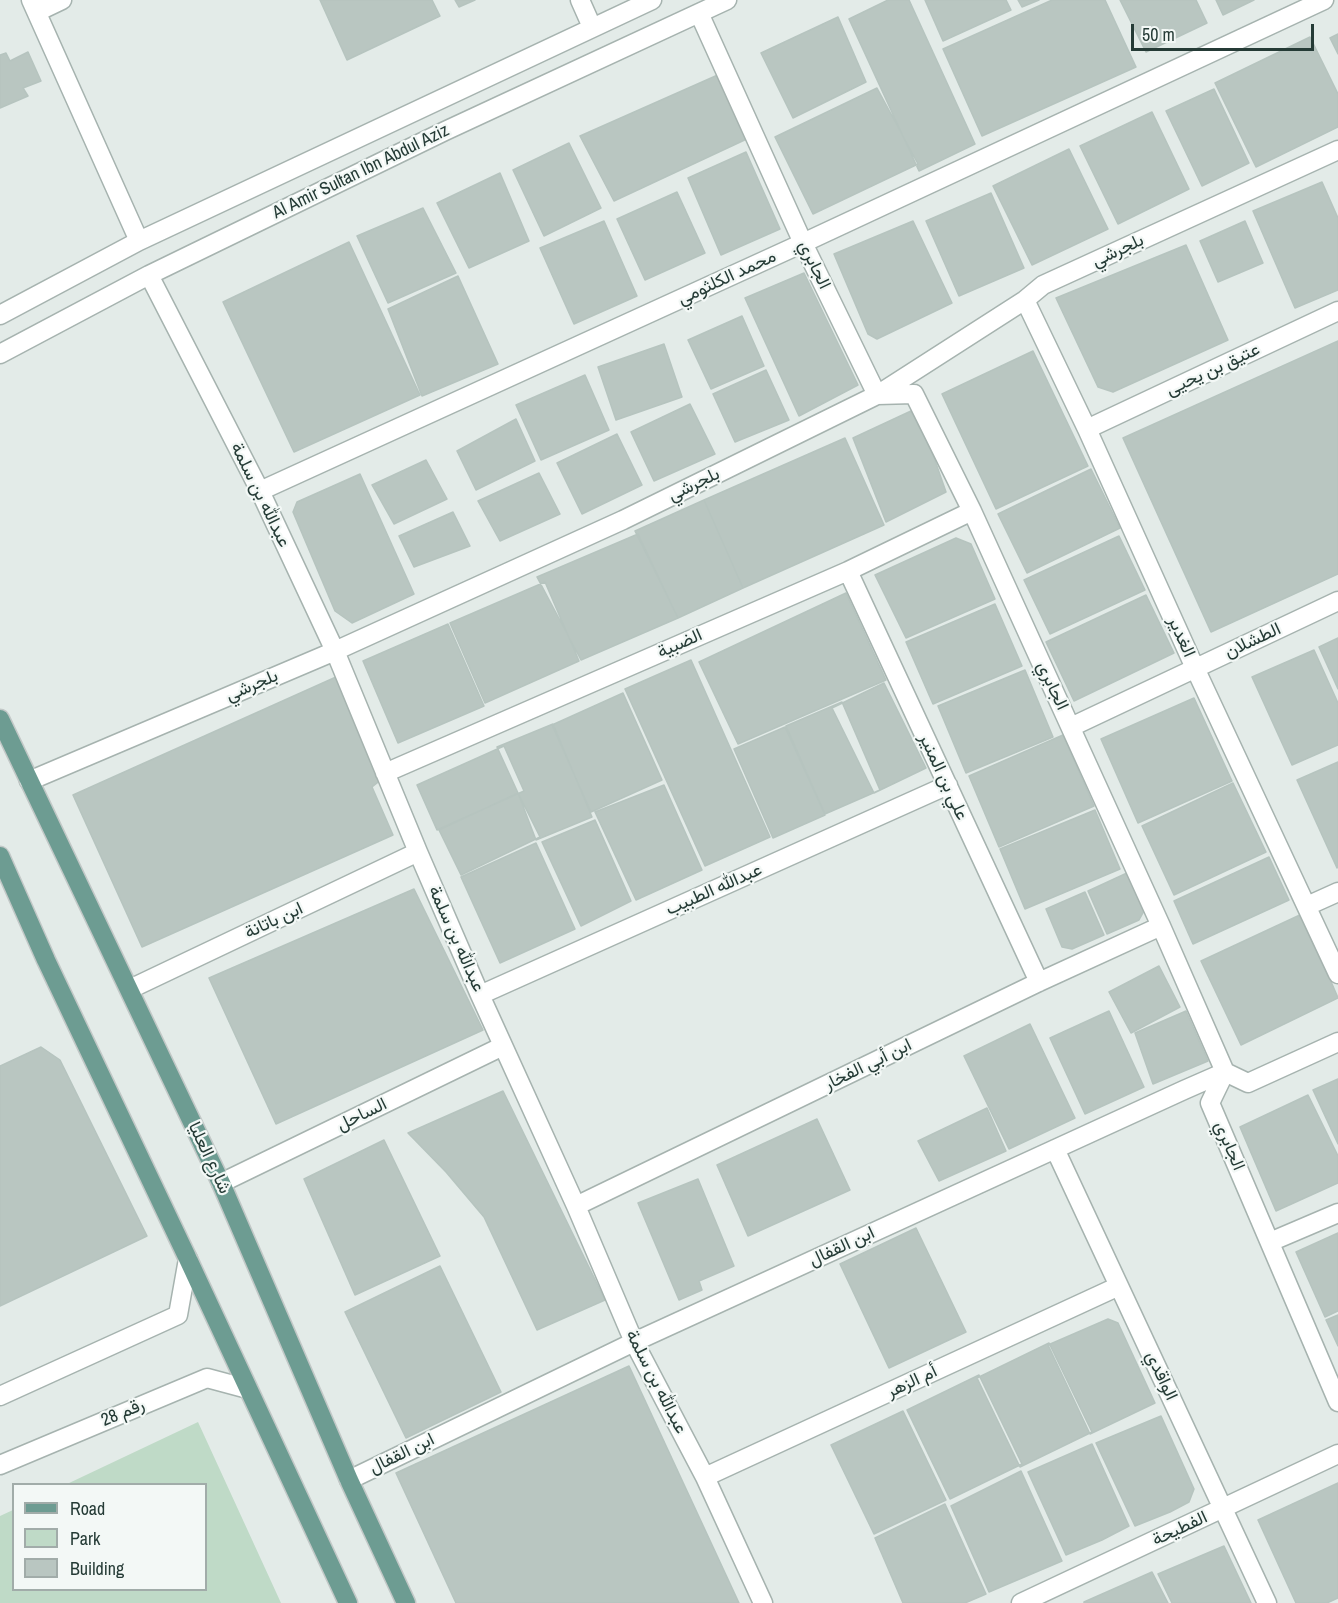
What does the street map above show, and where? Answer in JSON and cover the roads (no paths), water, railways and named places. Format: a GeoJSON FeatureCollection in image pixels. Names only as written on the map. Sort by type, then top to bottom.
{"type":"FeatureCollection","features":[{"type":"Feature","properties":{"kind":"main road","name":"شارع العليا"},"geometry":{"type":"LineString","coordinates":[[0,719],[221,1183],[349,1480],[406,1603]]}},
{"type":"Feature","properties":{"kind":"main road"},"geometry":{"type":"LineString","coordinates":[[0,856],[46,960],[348,1603]]}},
{"type":"Feature","properties":{"kind":"street"},"geometry":{"type":"LineString","coordinates":[[62,0],[34,6],[139,241]]}},
{"type":"Feature","properties":{"kind":"street"},"geometry":{"type":"LineString","coordinates":[[580,0],[592,27]]}},
{"type":"Feature","properties":{"kind":"street","name":"Al Amir Sultan Ibn Abdul Aziz"},"geometry":{"type":"LineString","coordinates":[[0,315],[139,241],[350,144],[652,0]]}},
{"type":"Feature","properties":{"kind":"street","name":"Al Amir Sultan Ibn Abdul Aziz"},"geometry":{"type":"LineString","coordinates":[[0,354],[149,275],[445,131],[727,0]]}},
{"type":"Feature","properties":{"kind":"street","name":"محمد الكلثومي"},"geometry":{"type":"LineString","coordinates":[[260,491],[803,243],[1324,0]]}},
{"type":"Feature","properties":{"kind":"street","name":"الجابري"},"geometry":{"type":"LineString","coordinates":[[699,13],[803,243],[877,395],[914,394],[972,511],[1161,927],[1224,1072],[1210,1103],[1338,1401]]}},
{"type":"Feature","properties":{"kind":"street","name":"بلجرشي"},"geometry":{"type":"LineString","coordinates":[[29,781],[336,651],[623,520],[877,395],[1025,300],[1043,285],[1338,150]]}},
{"type":"Feature","properties":{"kind":"street","name":"عبدالله بن سلمة"},"geometry":{"type":"LineString","coordinates":[[149,275],[260,491],[336,651],[418,852],[634,1342],[705,1477],[763,1603]]}},
{"type":"Feature","properties":{"kind":"street","name":"الغدير"},"geometry":{"type":"LineString","coordinates":[[1025,300],[1087,429],[1195,668],[1338,974]]}},
{"type":"Feature","properties":{"kind":"street","name":"عتيق بن يحيى"},"geometry":{"type":"LineString","coordinates":[[1087,429],[1338,311]]}},
{"type":"Feature","properties":{"kind":"street","name":"الضبية"},"geometry":{"type":"LineString","coordinates":[[385,773],[848,571],[972,511]]}},
{"type":"Feature","properties":{"kind":"street","name":"علي بن المنير"},"geometry":{"type":"LineString","coordinates":[[848,571],[1039,982]]}},
{"type":"Feature","properties":{"kind":"street","name":"الطشلان"},"geometry":{"type":"LineString","coordinates":[[1071,727],[1338,602]]}},
{"type":"Feature","properties":{"kind":"street","name":"عبدالله الطبيب"},"geometry":{"type":"LineString","coordinates":[[480,995],[948,785]]}},
{"type":"Feature","properties":{"kind":"street","name":"ابن باتانة"},"geometry":{"type":"LineString","coordinates":[[130,989],[418,852]]}},
{"type":"Feature","properties":{"kind":"street"},"geometry":{"type":"LineString","coordinates":[[1307,906],[1338,892]]}},
{"type":"Feature","properties":{"kind":"street","name":"ابن أبي الفخار"},"geometry":{"type":"LineString","coordinates":[[576,1206],[1039,982],[1161,927]]}},
{"type":"Feature","properties":{"kind":"street"},"geometry":{"type":"LineString","coordinates":[[1224,1072],[1248,1083],[1338,1042]]}},
{"type":"Feature","properties":{"kind":"street","name":"الساحل"},"geometry":{"type":"LineString","coordinates":[[221,1183],[503,1046]]}},
{"type":"Feature","properties":{"kind":"street","name":"ابن القفال"},"geometry":{"type":"LineString","coordinates":[[349,1480],[634,1342],[1224,1072]]}},
{"type":"Feature","properties":{"kind":"street","name":"الواقدي"},"geometry":{"type":"LineString","coordinates":[[1055,1149],[1267,1603]]}},
{"type":"Feature","properties":{"kind":"street"},"geometry":{"type":"LineString","coordinates":[[1270,1242],[1338,1213]]}},
{"type":"Feature","properties":{"kind":"street"},"geometry":{"type":"LineString","coordinates":[[0,1396],[178,1315],[188,1259]]}},
{"type":"Feature","properties":{"kind":"street","name":"أم الزهر"},"geometry":{"type":"LineString","coordinates":[[705,1477],[1119,1286]]}},
{"type":"Feature","properties":{"kind":"street","name":"رقم 28"},"geometry":{"type":"LineString","coordinates":[[0,1465],[207,1378],[248,1389]]}},
{"type":"Feature","properties":{"kind":"street","name":"الفطيحة"},"geometry":{"type":"LineString","coordinates":[[1021,1603],[1338,1454]]}}]}
